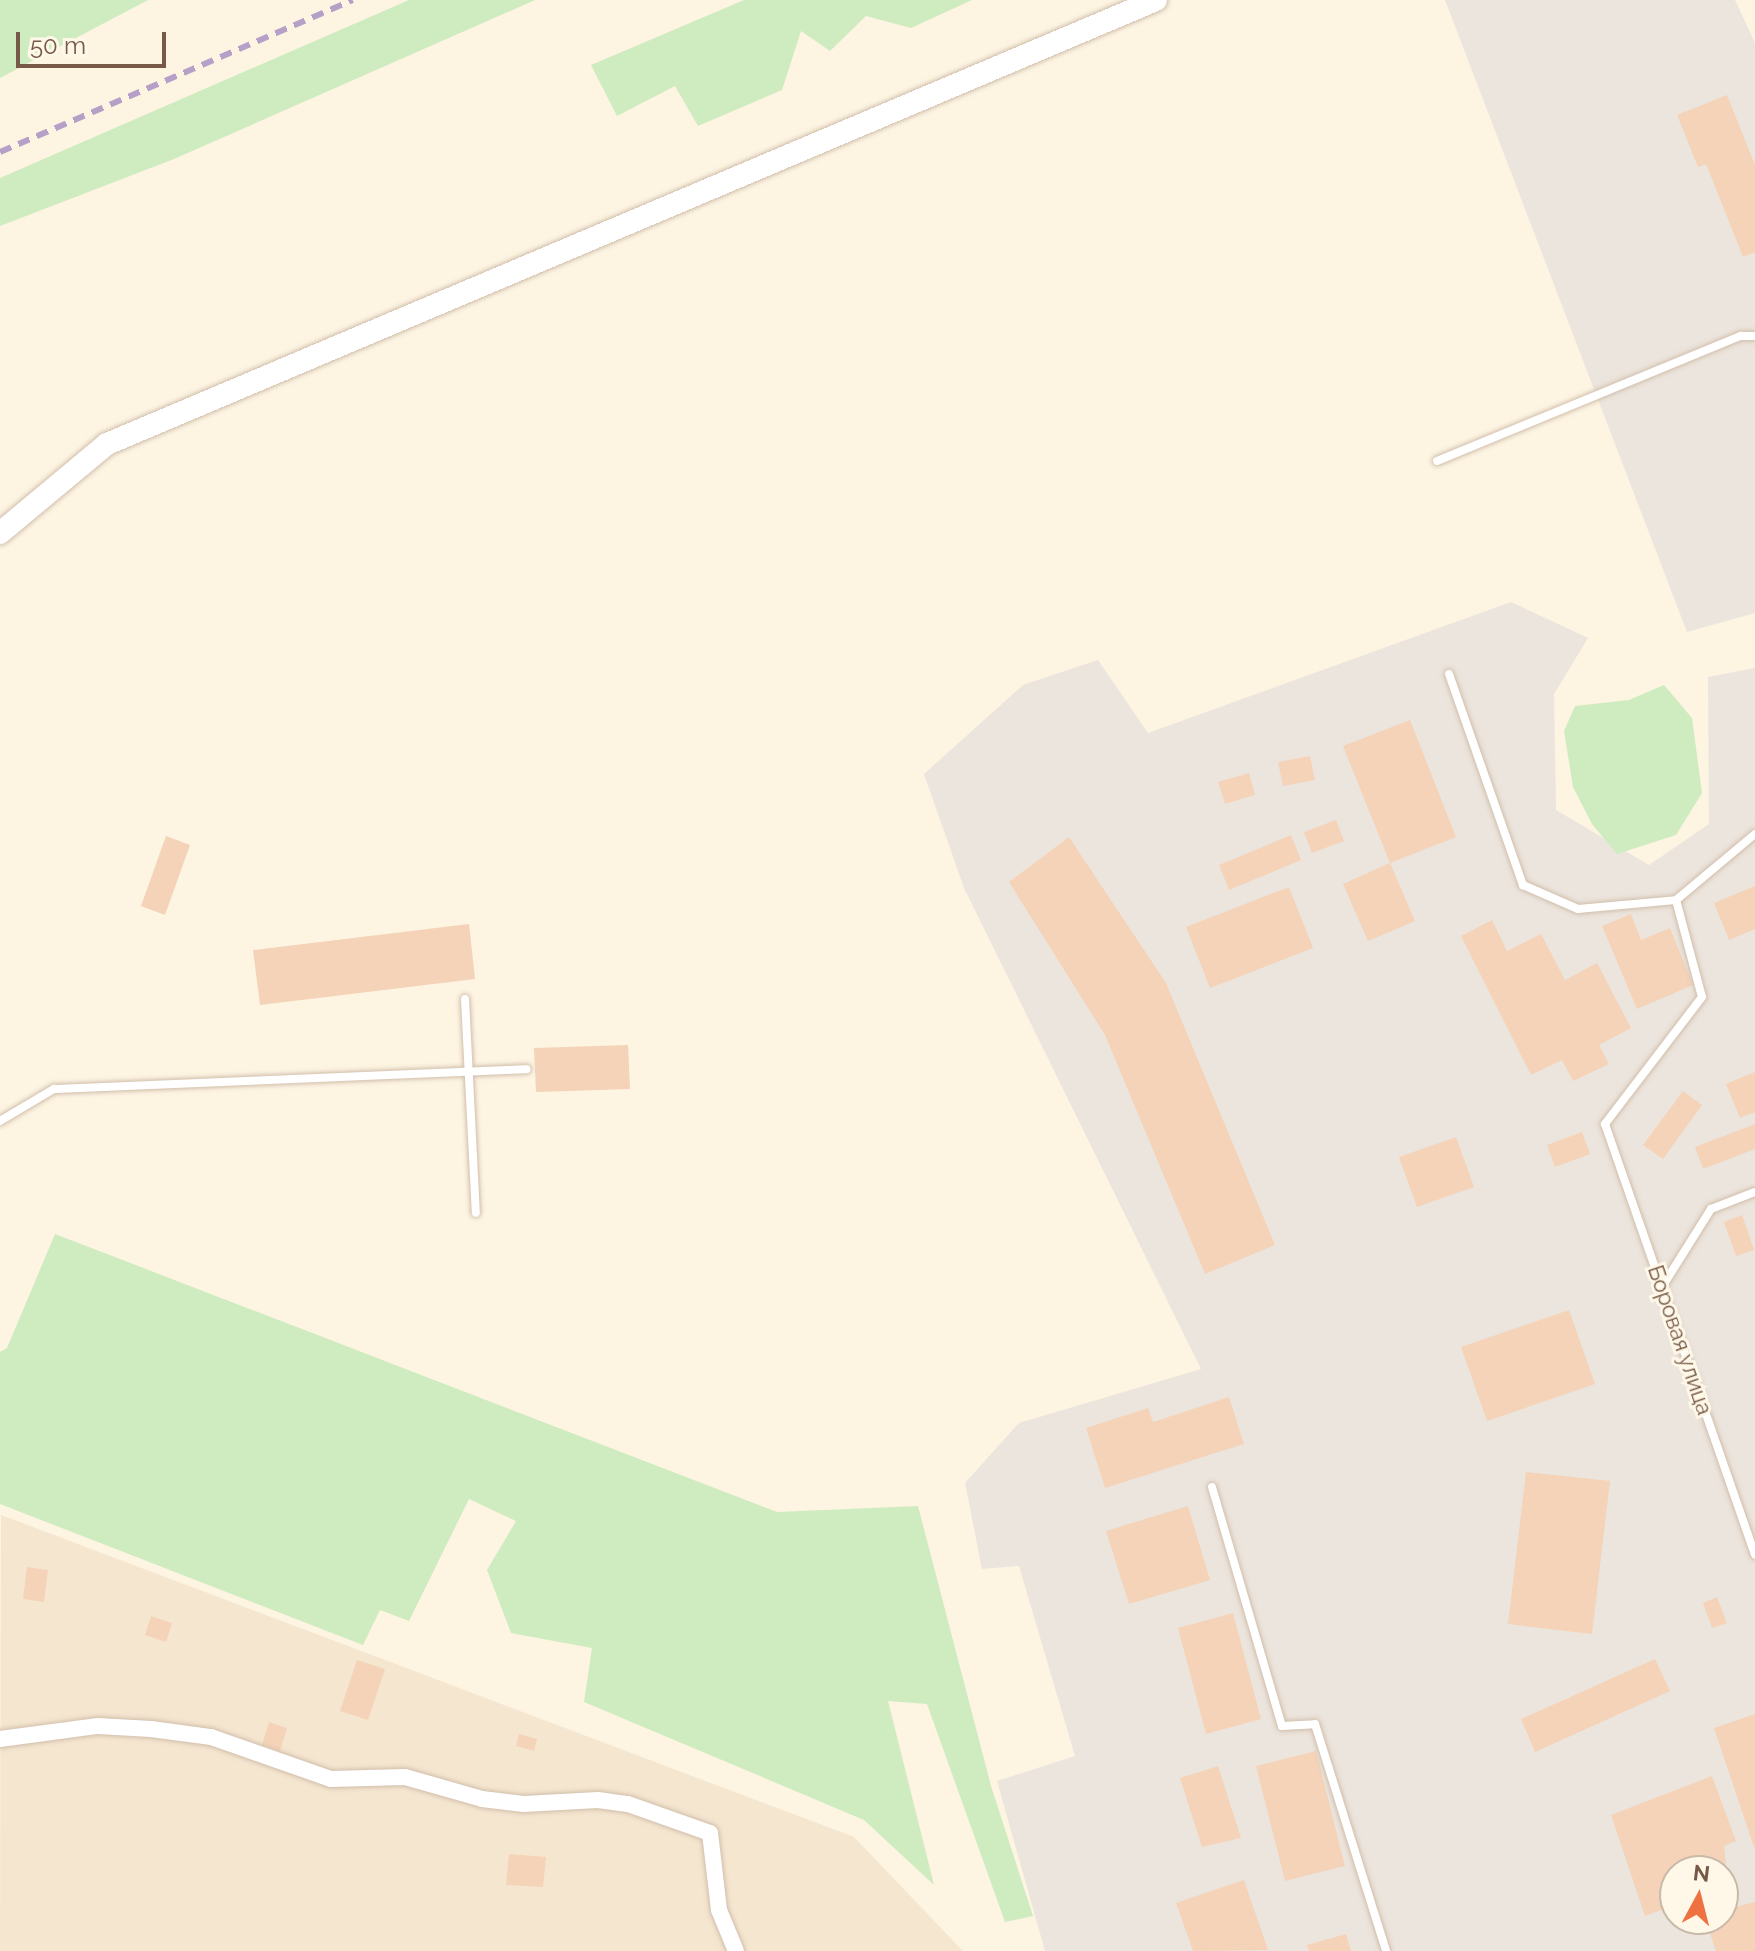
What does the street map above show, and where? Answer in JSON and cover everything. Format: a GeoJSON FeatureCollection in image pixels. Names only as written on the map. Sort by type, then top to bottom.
{"type":"FeatureCollection","features":[{"type":"Feature","properties":{"kind":"street"},"geometry":{"type":"LineString","coordinates":[[0,533],[107,444],[1156,0]]}},
{"type":"Feature","properties":{"kind":"street"},"geometry":{"type":"LineString","coordinates":[[0,1739],[84,1727],[151,1729],[211,1737],[331,1779],[405,1777],[482,1799],[524,1804],[598,1800],[628,1804],[710,1833],[719,1910],[736,1951]]}},
{"type":"Feature","properties":{"kind":"lane"},"geometry":{"type":"LineString","coordinates":[[1437,461],[1741,336],[1755,336]]}},
{"type":"Feature","properties":{"kind":"lane"},"geometry":{"type":"LineString","coordinates":[[1449,674],[1523,885],[1578,909],[1676,900],[1755,834]]}},
{"type":"Feature","properties":{"kind":"lane","name":"Боровая улица"},"geometry":{"type":"LineString","coordinates":[[1676,900],[1702,997],[1605,1124],[1755,1555]]}},
{"type":"Feature","properties":{"kind":"lane"},"geometry":{"type":"LineString","coordinates":[[465,999],[476,1213]]}},
{"type":"Feature","properties":{"kind":"lane"},"geometry":{"type":"LineString","coordinates":[[0,1121],[54,1089],[527,1069]]}},
{"type":"Feature","properties":{"kind":"lane"},"geometry":{"type":"LineString","coordinates":[[1662,1287],[1711,1209],[1755,1192]]}},
{"type":"Feature","properties":{"kind":"lane"},"geometry":{"type":"LineString","coordinates":[[1212,1487],[1282,1726],[1315,1724],[1386,1951]]}},
{"type":"Feature","properties":{"kind":"shaded area"},"geometry":{"type":"Polygon","coordinates":[[[1445,0],[1735,0],[1755,43],[1755,613],[1687,632],[1445,0]]]}},
{"type":"Feature","properties":{"kind":"shaded area"},"geometry":{"type":"Polygon","coordinates":[[[1511,602],[1588,638],[1554,694],[1556,810],[1649,865],[1709,824],[1708,677],[1755,668],[1755,1951],[1045,1951],[997,1781],[1075,1756],[1019,1566],[982,1569],[965,1483],[1019,1423],[1201,1369],[964,888],[924,774],[1023,685],[1098,660],[1148,733],[1511,602]]]}},
{"type":"Feature","properties":{"kind":"shaded area"},"geometry":{"type":"Polygon","coordinates":[[[1,1515],[854,1837],[963,1951],[0,1951],[1,1515]]]}},
{"type":"Feature","properties":{"kind":"green space"},"geometry":{"type":"Polygon","coordinates":[[[0,0],[148,0],[0,78],[0,0]]]}},
{"type":"Feature","properties":{"kind":"green space"},"geometry":{"type":"Polygon","coordinates":[[[409,0],[535,0],[174,159],[0,226],[0,178],[409,0]]]}},
{"type":"Feature","properties":{"kind":"green space"},"geometry":{"type":"Polygon","coordinates":[[[744,0],[972,0],[911,28],[866,16],[830,51],[801,31],[782,90],[698,126],[675,86],[617,116],[591,65],[744,0]]]}},
{"type":"Feature","properties":{"kind":"green space"},"geometry":{"type":"Polygon","coordinates":[[[1664,685],[1692,718],[1702,793],[1676,835],[1617,854],[1592,824],[1573,787],[1564,731],[1575,706],[1629,700],[1664,685]]]}},
{"type":"Feature","properties":{"kind":"green space"},"geometry":{"type":"Polygon","coordinates":[[[55,1234],[777,1512],[918,1506],[991,1786],[1033,1916],[1005,1922],[927,1704],[888,1701],[934,1885],[864,1820],[584,1702],[592,1648],[511,1633],[487,1570],[516,1521],[469,1499],[409,1621],[380,1610],[363,1645],[0,1504],[0,1352],[7,1348],[55,1234]]]}},
{"type":"Feature","properties":{"kind":"building"},"geometry":{"type":"Polygon","coordinates":[[[1727,95],[1755,165],[1755,252],[1743,257],[1706,164],[1698,167],[1677,115],[1727,95]]]}},
{"type":"Feature","properties":{"kind":"building"},"geometry":{"type":"Polygon","coordinates":[[[1410,720],[1456,837],[1390,863],[1343,746],[1410,720]]]}},
{"type":"Feature","properties":{"kind":"building"},"geometry":{"type":"Polygon","coordinates":[[[1310,756],[1315,780],[1283,786],[1278,762],[1310,756]]]}},
{"type":"Feature","properties":{"kind":"building"},"geometry":{"type":"Polygon","coordinates":[[[1249,773],[1255,795],[1225,804],[1218,782],[1249,773]]]}},
{"type":"Feature","properties":{"kind":"building"},"geometry":{"type":"Polygon","coordinates":[[[1336,820],[1344,841],[1312,853],[1304,832],[1336,820]]]}},
{"type":"Feature","properties":{"kind":"building"},"geometry":{"type":"Polygon","coordinates":[[[1291,835],[1301,860],[1229,890],[1219,865],[1291,835]]]}},
{"type":"Feature","properties":{"kind":"building"},"geometry":{"type":"Polygon","coordinates":[[[166,836],[190,845],[165,915],[141,906],[166,836]]]}},
{"type":"Feature","properties":{"kind":"building"},"geometry":{"type":"Polygon","coordinates":[[[1069,837],[1166,983],[1275,1245],[1205,1274],[1105,1035],[1009,882],[1069,837]]]}},
{"type":"Feature","properties":{"kind":"building"},"geometry":{"type":"Polygon","coordinates":[[[1390,863],[1415,921],[1368,941],[1343,884],[1390,863]]]}},
{"type":"Feature","properties":{"kind":"building"},"geometry":{"type":"Polygon","coordinates":[[[1755,886],[1755,929],[1729,940],[1714,903],[1755,886]]]}},
{"type":"Feature","properties":{"kind":"building"},"geometry":{"type":"Polygon","coordinates":[[[1289,887],[1313,948],[1210,988],[1186,927],[1289,887]]]}},
{"type":"Feature","properties":{"kind":"building"},"geometry":{"type":"Polygon","coordinates":[[[1631,914],[1641,940],[1670,928],[1693,985],[1637,1009],[1602,926],[1631,914]]]}},
{"type":"Feature","properties":{"kind":"building"},"geometry":{"type":"Polygon","coordinates":[[[1492,920],[1507,951],[1541,934],[1565,980],[1597,963],[1631,1028],[1599,1045],[1609,1064],[1573,1081],[1562,1060],[1531,1075],[1461,936],[1492,920]]]}},
{"type":"Feature","properties":{"kind":"building"},"geometry":{"type":"Polygon","coordinates":[[[469,924],[475,979],[260,1005],[253,950],[469,924]]]}},
{"type":"Feature","properties":{"kind":"building"},"geometry":{"type":"Polygon","coordinates":[[[628,1045],[630,1089],[536,1092],[534,1048],[628,1045]]]}},
{"type":"Feature","properties":{"kind":"building"},"geometry":{"type":"Polygon","coordinates":[[[1755,1072],[1755,1112],[1740,1118],[1726,1084],[1755,1072]]]}},
{"type":"Feature","properties":{"kind":"building"},"geometry":{"type":"Polygon","coordinates":[[[1683,1091],[1702,1105],[1663,1159],[1643,1145],[1683,1091]]]}},
{"type":"Feature","properties":{"kind":"building"},"geometry":{"type":"Polygon","coordinates":[[[1755,1124],[1755,1149],[1703,1169],[1695,1147],[1755,1124]]]}},
{"type":"Feature","properties":{"kind":"building"},"geometry":{"type":"Polygon","coordinates":[[[1582,1132],[1590,1154],[1555,1167],[1547,1145],[1582,1132]]]}},
{"type":"Feature","properties":{"kind":"building"},"geometry":{"type":"Polygon","coordinates":[[[1456,1137],[1474,1187],[1417,1207],[1399,1157],[1456,1137]]]}},
{"type":"Feature","properties":{"kind":"building"},"geometry":{"type":"Polygon","coordinates":[[[1742,1215],[1754,1250],[1736,1256],[1724,1222],[1742,1215]]]}},
{"type":"Feature","properties":{"kind":"building"},"geometry":{"type":"Polygon","coordinates":[[[1569,1310],[1595,1384],[1487,1421],[1461,1347],[1569,1310]]]}},
{"type":"Feature","properties":{"kind":"building"},"geometry":{"type":"Polygon","coordinates":[[[1229,1397],[1244,1444],[1105,1488],[1086,1428],[1148,1408],[1153,1422],[1229,1397]]]}},
{"type":"Feature","properties":{"kind":"building"},"geometry":{"type":"Polygon","coordinates":[[[1526,1472],[1610,1481],[1592,1634],[1508,1624],[1526,1472]]]}},
{"type":"Feature","properties":{"kind":"building"},"geometry":{"type":"Polygon","coordinates":[[[1188,1506],[1210,1580],[1129,1604],[1106,1531],[1188,1506]]]}},
{"type":"Feature","properties":{"kind":"building"},"geometry":{"type":"Polygon","coordinates":[[[27,1567],[48,1570],[44,1602],[23,1599],[27,1567]]]}},
{"type":"Feature","properties":{"kind":"building"},"geometry":{"type":"Polygon","coordinates":[[[1717,1597],[1727,1623],[1712,1628],[1703,1603],[1717,1597]]]}},
{"type":"Feature","properties":{"kind":"building"},"geometry":{"type":"Polygon","coordinates":[[[1233,1613],[1261,1719],[1206,1734],[1178,1628],[1233,1613]]]}},
{"type":"Feature","properties":{"kind":"building"},"geometry":{"type":"Polygon","coordinates":[[[151,1616],[172,1623],[166,1642],[145,1635],[151,1616]]]}},
{"type":"Feature","properties":{"kind":"building"},"geometry":{"type":"Polygon","coordinates":[[[1655,1659],[1670,1691],[1535,1752],[1521,1719],[1655,1659]]]}},
{"type":"Feature","properties":{"kind":"building"},"geometry":{"type":"Polygon","coordinates":[[[357,1660],[385,1669],[368,1720],[340,1711],[357,1660]]]}},
{"type":"Feature","properties":{"kind":"building"},"geometry":{"type":"Polygon","coordinates":[[[1755,1714],[1755,1847],[1754,1847],[1714,1728],[1755,1714]]]}},
{"type":"Feature","properties":{"kind":"building"},"geometry":{"type":"Polygon","coordinates":[[[269,1722],[287,1728],[280,1751],[262,1745],[269,1722]]]}},
{"type":"Feature","properties":{"kind":"building"},"geometry":{"type":"Polygon","coordinates":[[[519,1734],[537,1739],[534,1751],[516,1746],[519,1734]]]}},
{"type":"Feature","properties":{"kind":"building"},"geometry":{"type":"Polygon","coordinates":[[[1316,1751],[1345,1866],[1285,1881],[1256,1766],[1316,1751]]]}},
{"type":"Feature","properties":{"kind":"building"},"geometry":{"type":"Polygon","coordinates":[[[1218,1766],[1241,1838],[1202,1847],[1180,1778],[1218,1766]]]}},
{"type":"Feature","properties":{"kind":"building"},"geometry":{"type":"Polygon","coordinates":[[[1712,1776],[1736,1841],[1724,1846],[1725,1855],[1659,1855],[1659,1911],[1645,1916],[1611,1815],[1712,1776]]]}},
{"type":"Feature","properties":{"kind":"building"},"geometry":{"type":"Polygon","coordinates":[[[509,1854],[546,1857],[543,1887],[506,1885],[509,1854]]]}},
{"type":"Feature","properties":{"kind":"building"},"geometry":{"type":"Polygon","coordinates":[[[1244,1880],[1268,1950],[1193,1951],[1176,1903],[1244,1880]]]}},
{"type":"Feature","properties":{"kind":"building"},"geometry":{"type":"Polygon","coordinates":[[[1755,1902],[1755,1951],[1716,1951],[1710,1935],[1739,1935],[1739,1906],[1755,1902]]]}},
{"type":"Feature","properties":{"kind":"building"},"geometry":{"type":"Polygon","coordinates":[[[1346,1934],[1351,1951],[1309,1951],[1307,1945],[1346,1934]]]}},
{"type":"Feature","properties":{"kind":"railway"},"geometry":{"type":"LineString","coordinates":[[0,152],[353,0]]}}]}
